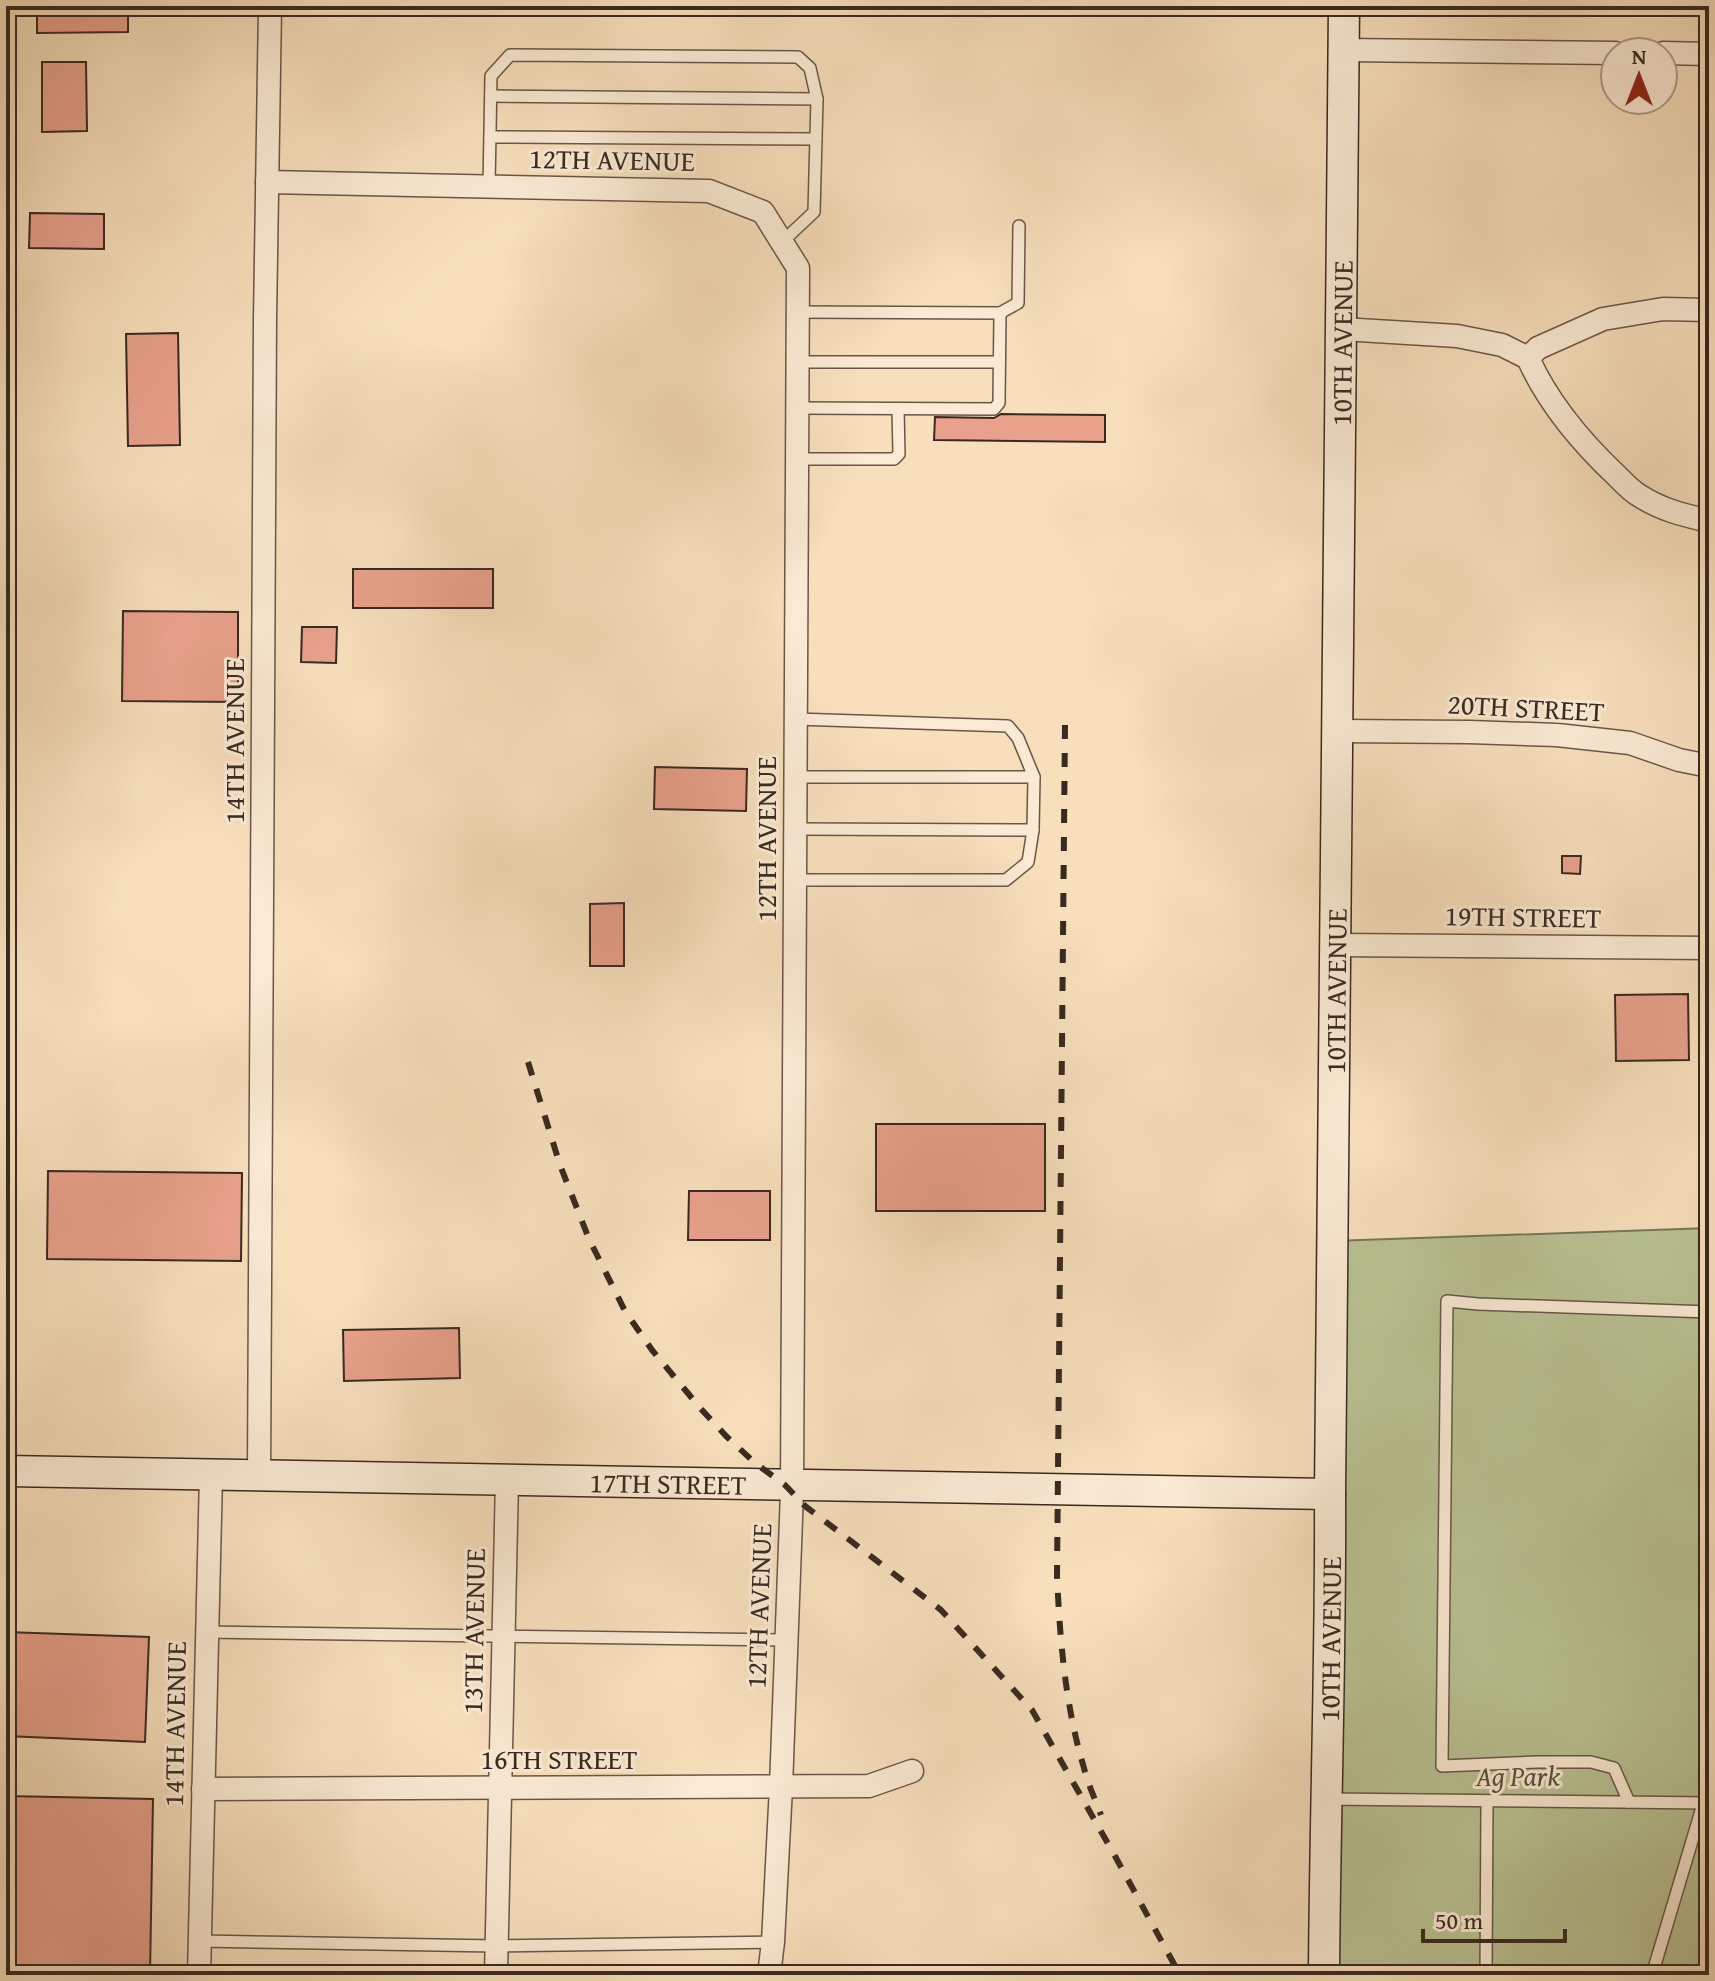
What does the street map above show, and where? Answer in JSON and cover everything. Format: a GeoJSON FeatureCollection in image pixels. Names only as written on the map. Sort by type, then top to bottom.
{"type":"FeatureCollection","features":[{"type":"Feature","properties":{"kind":"main road","name":"10TH AVENUE"},"geometry":{"type":"LineString","coordinates":[[1324,1975],[1331,1610],[1344,6]]}},
{"type":"Feature","properties":{"kind":"main road","name":"17TH STREET"},"geometry":{"type":"LineString","coordinates":[[6,1471],[1330,1494]]}},
{"type":"Feature","properties":{"kind":"street","name":"14TH AVENUE"},"geometry":{"type":"LineString","coordinates":[[259,1476],[270,6]]}},
{"type":"Feature","properties":{"kind":"street"},"geometry":{"type":"LineString","coordinates":[[1344,50],[1599,53]]}},
{"type":"Feature","properties":{"kind":"street"},"geometry":{"type":"LineString","coordinates":[[1679,53],[1709,54]]}},
{"type":"Feature","properties":{"kind":"street","name":"12TH AVENUE"},"geometry":{"type":"LineString","coordinates":[[267,182],[709,191],[763,212],[798,268],[792,1485],[788,1640],[769,1975]]}},
{"type":"Feature","properties":{"kind":"street"},"geometry":{"type":"LineString","coordinates":[[1528,358],[1538,348],[1603,319],[1663,309],[1709,310]]}},
{"type":"Feature","properties":{"kind":"street"},"geometry":{"type":"LineString","coordinates":[[1342,329],[1457,336],[1502,345],[1528,358],[1539,382],[1566,420],[1602,462],[1637,495],[1674,513],[1709,521]]}},
{"type":"Feature","properties":{"kind":"street","name":"20TH STREET"},"geometry":{"type":"LineString","coordinates":[[1337,731],[1557,735],[1630,743],[1679,760],[1709,766]]}},
{"type":"Feature","properties":{"kind":"street","name":"19TH STREET"},"geometry":{"type":"LineString","coordinates":[[1336,945],[1709,948]]}},
{"type":"Feature","properties":{"kind":"street","name":"14TH AVENUE"},"geometry":{"type":"LineString","coordinates":[[199,1975],[211,1475]]}},
{"type":"Feature","properties":{"kind":"street","name":"13TH AVENUE"},"geometry":{"type":"LineString","coordinates":[[496,1975],[507,1480]]}},
{"type":"Feature","properties":{"kind":"street","name":"16TH STREET"},"geometry":{"type":"LineString","coordinates":[[203,1789],[869,1786],[912,1771]]}},
{"type":"Feature","properties":{"kind":"lane"},"geometry":{"type":"LineString","coordinates":[[489,186],[491,76],[510,55],[798,57],[810,68],[817,99],[814,212],[782,242]]}},
{"type":"Feature","properties":{"kind":"lane"},"geometry":{"type":"LineString","coordinates":[[491,96],[817,99]]}},
{"type":"Feature","properties":{"kind":"lane"},"geometry":{"type":"LineString","coordinates":[[490,137],[816,139]]}},
{"type":"Feature","properties":{"kind":"lane"},"geometry":{"type":"LineString","coordinates":[[797,312],[1000,313],[1018,303],[1019,226]]}},
{"type":"Feature","properties":{"kind":"lane"},"geometry":{"type":"LineString","coordinates":[[797,408],[994,409],[999,403],[1000,313]]}},
{"type":"Feature","properties":{"kind":"lane"},"geometry":{"type":"LineString","coordinates":[[797,362],[999,362]]}},
{"type":"Feature","properties":{"kind":"lane"},"geometry":{"type":"LineString","coordinates":[[797,459],[894,459],[899,454],[898,409]]}},
{"type":"Feature","properties":{"kind":"lane"},"geometry":{"type":"LineString","coordinates":[[795,880],[1006,880],[1028,862],[1033,830],[1034,777],[1018,738],[1008,726],[796,719]]}},
{"type":"Feature","properties":{"kind":"lane"},"geometry":{"type":"LineString","coordinates":[[796,777],[1034,777]]}},
{"type":"Feature","properties":{"kind":"lane"},"geometry":{"type":"LineString","coordinates":[[795,829],[1033,830]]}},
{"type":"Feature","properties":{"kind":"lane"},"geometry":{"type":"LineString","coordinates":[[1629,1802],[1614,1768],[1591,1762],[1442,1766],[1447,1301],[1709,1312]]}},
{"type":"Feature","properties":{"kind":"lane"},"geometry":{"type":"LineString","coordinates":[[206,1632],[788,1640]]}},
{"type":"Feature","properties":{"kind":"lane"},"geometry":{"type":"LineString","coordinates":[[1652,1975],[1706,1803],[1709,1784]]}},
{"type":"Feature","properties":{"kind":"lane"},"geometry":{"type":"LineString","coordinates":[[1326,1799],[1706,1803]]}},
{"type":"Feature","properties":{"kind":"lane"},"geometry":{"type":"LineString","coordinates":[[1486,1975],[1487,1801]]}},
{"type":"Feature","properties":{"kind":"lane"},"geometry":{"type":"LineString","coordinates":[[200,1941],[497,1946],[773,1942]]}},
{"type":"Feature","properties":{"kind":"green space","name":"Ag Park"},"geometry":{"type":"Polygon","coordinates":[[[1709,1228],[1709,1975],[1324,1975],[1333,1241],[1709,1228]]]}},
{"type":"Feature","properties":{"kind":"building"},"geometry":{"type":"Polygon","coordinates":[[[37,6],[128,6],[128,32],[37,33],[37,6]]]}},
{"type":"Feature","properties":{"kind":"building"},"geometry":{"type":"Polygon","coordinates":[[[42,62],[86,62],[87,131],[42,132],[42,62]]]}},
{"type":"Feature","properties":{"kind":"building"},"geometry":{"type":"Polygon","coordinates":[[[30,213],[104,214],[104,249],[29,248],[30,213]]]}},
{"type":"Feature","properties":{"kind":"building"},"geometry":{"type":"Polygon","coordinates":[[[178,333],[180,445],[128,446],[126,334],[178,333]]]}},
{"type":"Feature","properties":{"kind":"building"},"geometry":{"type":"Polygon","coordinates":[[[1001,414],[1105,415],[1105,442],[934,440],[935,417],[994,418],[1001,414]]]}},
{"type":"Feature","properties":{"kind":"building"},"geometry":{"type":"Polygon","coordinates":[[[353,569],[493,569],[493,608],[353,608],[353,569]]]}},
{"type":"Feature","properties":{"kind":"building"},"geometry":{"type":"Polygon","coordinates":[[[123,611],[238,612],[238,702],[122,701],[123,611]]]}},
{"type":"Feature","properties":{"kind":"building"},"geometry":{"type":"Polygon","coordinates":[[[302,627],[337,627],[336,663],[301,662],[302,627]]]}},
{"type":"Feature","properties":{"kind":"building"},"geometry":{"type":"Polygon","coordinates":[[[655,767],[747,769],[746,811],[654,809],[655,767]]]}},
{"type":"Feature","properties":{"kind":"building"},"geometry":{"type":"Polygon","coordinates":[[[1562,856],[1581,856],[1580,874],[1562,873],[1562,856]]]}},
{"type":"Feature","properties":{"kind":"building"},"geometry":{"type":"Polygon","coordinates":[[[624,903],[624,966],[590,966],[590,904],[624,903]]]}},
{"type":"Feature","properties":{"kind":"building"},"geometry":{"type":"Polygon","coordinates":[[[1688,994],[1689,1060],[1616,1061],[1615,995],[1688,994]]]}},
{"type":"Feature","properties":{"kind":"building"},"geometry":{"type":"Polygon","coordinates":[[[876,1124],[1045,1124],[1045,1211],[876,1211],[876,1124]]]}},
{"type":"Feature","properties":{"kind":"building"},"geometry":{"type":"Polygon","coordinates":[[[48,1171],[242,1173],[241,1261],[47,1259],[48,1171]]]}},
{"type":"Feature","properties":{"kind":"building"},"geometry":{"type":"Polygon","coordinates":[[[689,1191],[770,1191],[770,1240],[688,1240],[689,1191]]]}},
{"type":"Feature","properties":{"kind":"building"},"geometry":{"type":"Polygon","coordinates":[[[459,1328],[460,1378],[344,1381],[343,1330],[459,1328]]]}},
{"type":"Feature","properties":{"kind":"building"},"geometry":{"type":"Polygon","coordinates":[[[6,1632],[149,1637],[145,1742],[6,1736],[6,1632]]]}},
{"type":"Feature","properties":{"kind":"building"},"geometry":{"type":"Polygon","coordinates":[[[6,1796],[153,1799],[150,1975],[6,1975],[6,1796]]]}},
{"type":"Feature","properties":{"kind":"railway"},"geometry":{"type":"LineString","coordinates":[[1065,725],[1057,1576],[1062,1648],[1072,1720],[1101,1815]]}},
{"type":"Feature","properties":{"kind":"railway"},"geometry":{"type":"LineString","coordinates":[[528,1062],[560,1165],[589,1239],[625,1311],[652,1350],[726,1436],[785,1485],[805,1506],[941,1610],[1032,1710],[1180,1975]]}}]}
